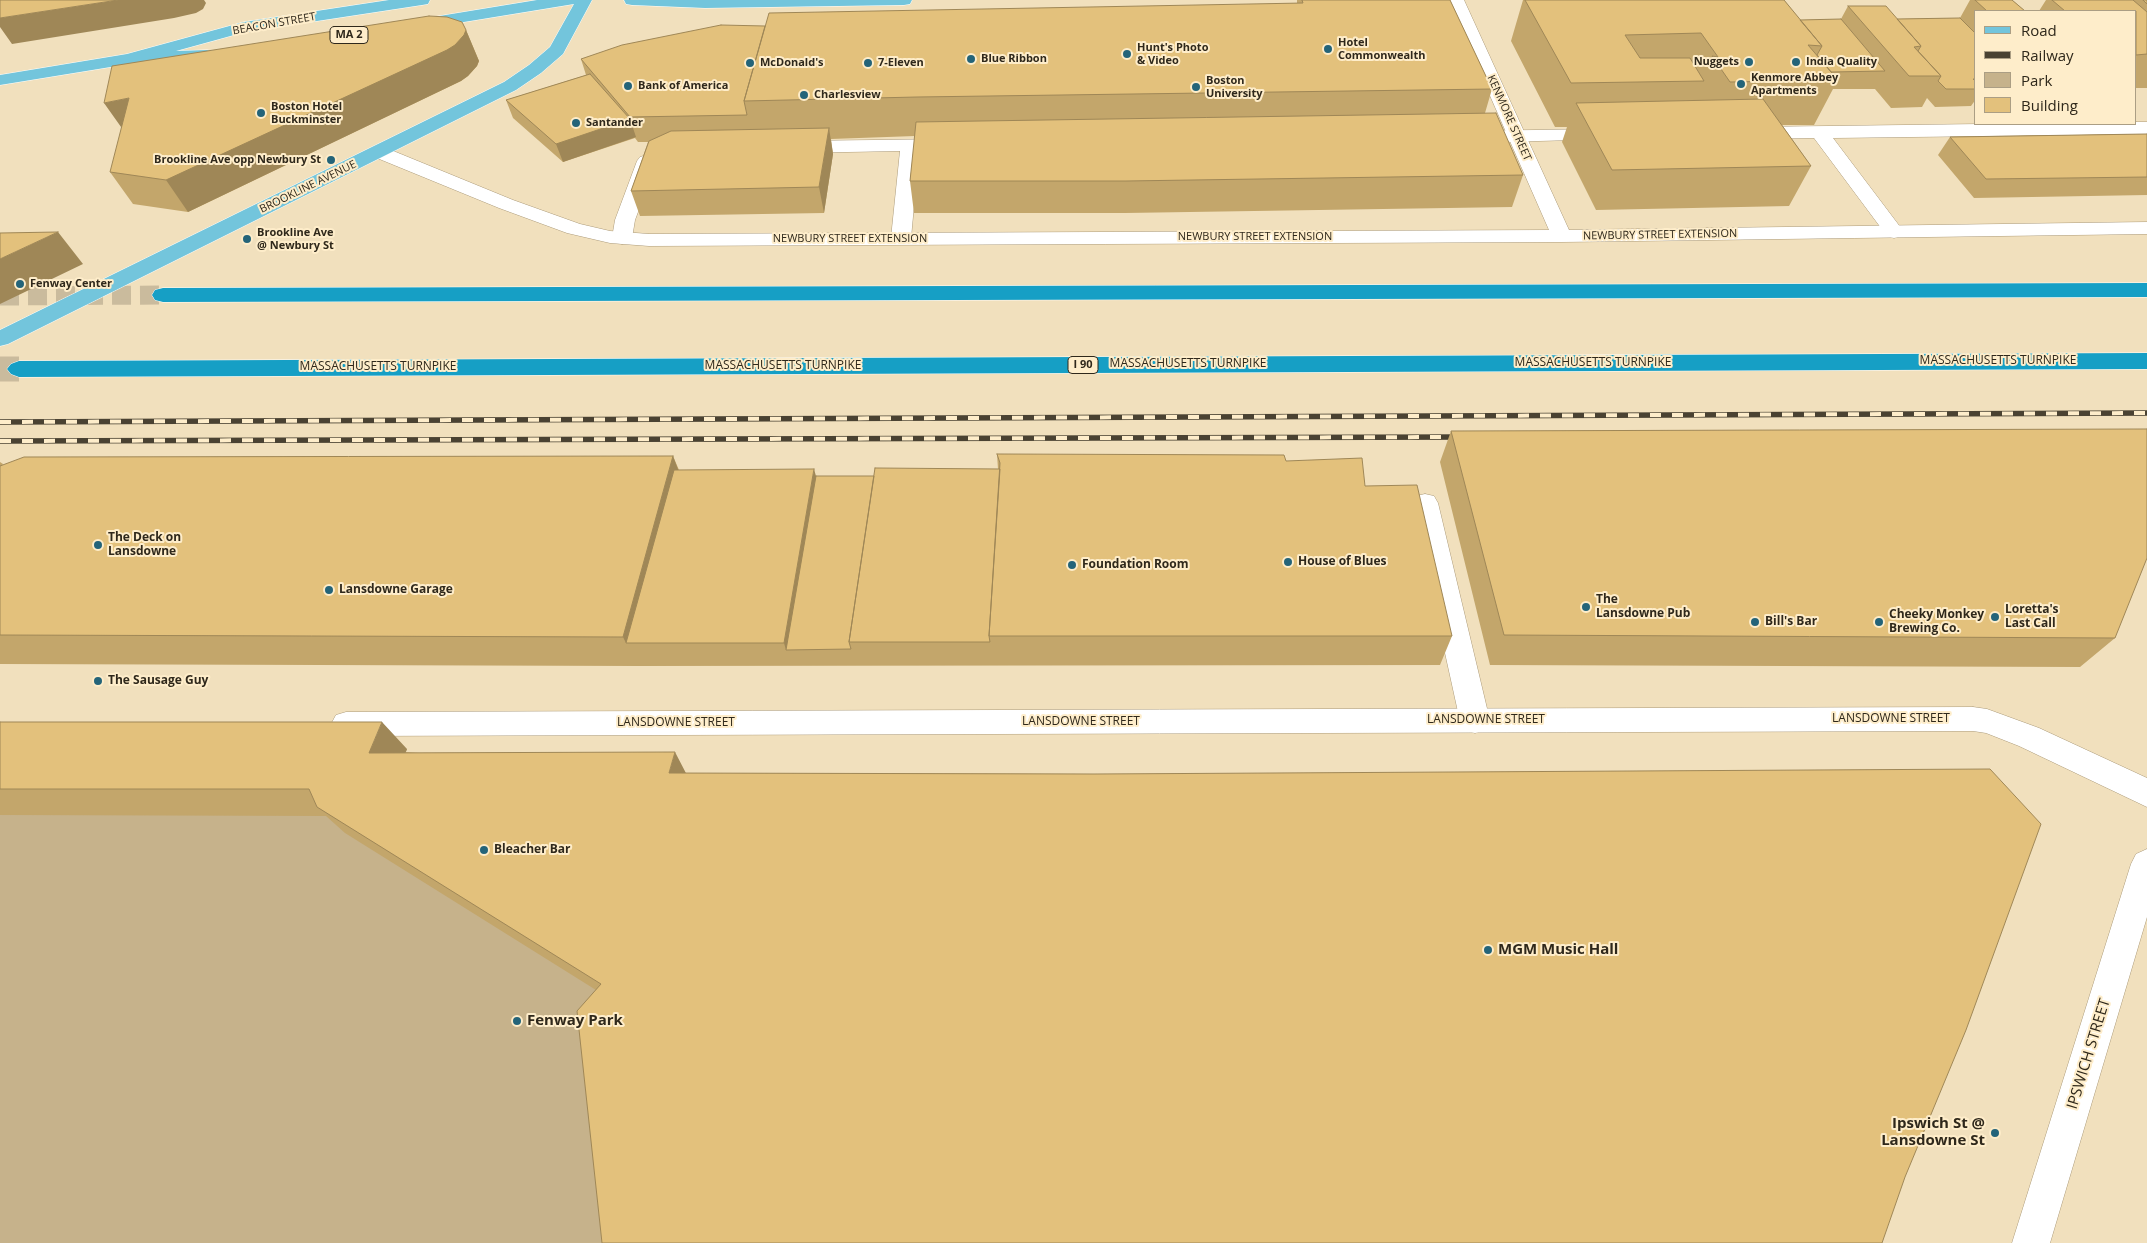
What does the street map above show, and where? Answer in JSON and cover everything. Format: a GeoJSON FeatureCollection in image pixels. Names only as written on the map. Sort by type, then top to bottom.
{"type":"FeatureCollection","features":[{"type":"Feature","properties":{"kind":"highway"},"geometry":{"type":"LineString","coordinates":[[164,295],[2147,290]]}},
{"type":"Feature","properties":{"kind":"highway","name":"MASSACHUSETTS TURNPIKE"},"geometry":{"type":"LineString","coordinates":[[19,369],[2147,361]]}},
{"type":"Feature","properties":{"kind":"main road","name":"BEACON STREET"},"geometry":{"type":"LineString","coordinates":[[0,80],[128,59],[244,27],[422,0]]}},
{"type":"Feature","properties":{"kind":"main road"},"geometry":{"type":"LineString","coordinates":[[402,27],[568,0]]}},
{"type":"Feature","properties":{"kind":"main road","name":"BROOKLINE AVENUE"},"geometry":{"type":"LineString","coordinates":[[0,339],[492,96],[535,69],[557,50],[584,0]]}},
{"type":"Feature","properties":{"kind":"main road"},"geometry":{"type":"LineString","coordinates":[[632,0],[756,2],[904,0]]}},
{"type":"Feature","properties":{"kind":"main road"},"geometry":{"type":"LineString","coordinates":[[244,27],[272,7]]}},
{"type":"Feature","properties":{"kind":"main road","name":"BEACON STREET"},"geometry":{"type":"LineString","coordinates":[[128,59],[223,54]]}},
{"type":"Feature","properties":{"kind":"street"},"geometry":{"type":"LineString","coordinates":[[756,2],[774,0]]}},
{"type":"Feature","properties":{"kind":"street","name":"KENMORE STREET"},"geometry":{"type":"LineString","coordinates":[[1456,0],[1562,236]]}},
{"type":"Feature","properties":{"kind":"street"},"geometry":{"type":"LineString","coordinates":[[1732,133],[2147,128]]}},
{"type":"Feature","properties":{"kind":"street"},"geometry":{"type":"LineString","coordinates":[[1819,132],[1894,232]]}},
{"type":"Feature","properties":{"kind":"street"},"geometry":{"type":"LineString","coordinates":[[1451,138],[1615,135]]}},
{"type":"Feature","properties":{"kind":"street"},"geometry":{"type":"LineString","coordinates":[[781,148],[970,145]]}},
{"type":"Feature","properties":{"kind":"street"},"geometry":{"type":"LineString","coordinates":[[901,238],[910,146]]}},
{"type":"Feature","properties":{"kind":"street","name":"NEWBURY STREET EXTENSION"},"geometry":{"type":"LineString","coordinates":[[379,152],[506,204],[586,232],[649,240],[1562,236],[2147,228]]}},
{"type":"Feature","properties":{"kind":"street"},"geometry":{"type":"LineString","coordinates":[[622,238],[625,220],[647,161],[662,154]]}},
{"type":"Feature","properties":{"kind":"street"},"geometry":{"type":"LineString","coordinates":[[1425,503],[1475,721]]}},
{"type":"Feature","properties":{"kind":"street","name":"LANSDOWNE STREET"},"geometry":{"type":"LineString","coordinates":[[318,724],[1973,719],[1986,721],[2030,737],[2147,793]]}},
{"type":"Feature","properties":{"kind":"street","name":"IPSWICH STREET"},"geometry":{"type":"LineString","coordinates":[[2031,1243],[2147,864]]}},
{"type":"Feature","properties":{"kind":"green space","name":"Fenway Park"},"geometry":{"type":"Polygon","coordinates":[[[407,749],[395,779],[1111,1243],[0,1243],[0,750],[407,749]]]}},
{"type":"Feature","properties":{"kind":"building"},"geometry":{"type":"Polygon","coordinates":[[[0,0],[118,0],[0,18],[0,0]]]}},
{"type":"Feature","properties":{"kind":"building"},"geometry":{"type":"Polygon","coordinates":[[[1302,0],[1450,0],[1492,89],[744,101],[769,13],[1303,3],[1302,0]]]}},
{"type":"Feature","properties":{"kind":"building"},"geometry":{"type":"Polygon","coordinates":[[[1525,0],[1784,0],[1822,46],[1808,45],[1838,80],[1730,82],[1712,56],[1718,57],[1701,33],[1625,35],[1640,58],[1690,58],[1704,81],[1571,83],[1525,0]]]}},
{"type":"Feature","properties":{"kind":"building"},"geometry":{"type":"Polygon","coordinates":[[[1975,0],[2012,0],[2024,10],[1986,10],[1975,0]]]}},
{"type":"Feature","properties":{"kind":"building"},"geometry":{"type":"Polygon","coordinates":[[[2052,0],[2133,0],[2147,12],[2147,54],[2137,55],[2137,10],[2064,10],[2052,0]]]}},
{"type":"Feature","properties":{"kind":"building"},"geometry":{"type":"Polygon","coordinates":[[[1848,6],[1886,6],[1921,46],[1914,47],[1941,76],[1909,76],[1848,6]]]}},
{"type":"Feature","properties":{"kind":"building"},"geometry":{"type":"Polygon","coordinates":[[[429,16],[447,17],[462,22],[466,30],[464,35],[455,45],[447,50],[166,180],[110,172],[129,98],[104,103],[112,66],[429,16]]]}},
{"type":"Feature","properties":{"kind":"building"},"geometry":{"type":"Polygon","coordinates":[[[1960,18],[1974,32],[1974,89],[1946,89],[1938,81],[1941,76],[1918,51],[1921,46],[1897,19],[1960,18]]]}},
{"type":"Feature","properties":{"kind":"building"},"geometry":{"type":"Polygon","coordinates":[[[1841,19],[1885,71],[1831,72],[1817,55],[1822,46],[1800,20],[1841,19]]]}},
{"type":"Feature","properties":{"kind":"building"},"geometry":{"type":"Polygon","coordinates":[[[721,25],[765,26],[744,101],[747,115],[630,117],[581,59],[622,45],[721,25]]]}},
{"type":"Feature","properties":{"kind":"building"},"geometry":{"type":"Polygon","coordinates":[[[590,74],[630,119],[556,144],[506,100],[590,74]]]}},
{"type":"Feature","properties":{"kind":"building"},"geometry":{"type":"Polygon","coordinates":[[[1763,99],[1811,166],[1612,170],[1576,103],[1763,99]]]}},
{"type":"Feature","properties":{"kind":"building"},"geometry":{"type":"Polygon","coordinates":[[[1496,113],[1523,175],[1126,181],[910,181],[916,122],[1496,113]]]}},
{"type":"Feature","properties":{"kind":"building"},"geometry":{"type":"Polygon","coordinates":[[[829,128],[819,187],[631,191],[649,141],[671,131],[829,128]]]}},
{"type":"Feature","properties":{"kind":"building"},"geometry":{"type":"Polygon","coordinates":[[[2147,134],[2147,177],[1986,179],[1950,137],[2147,134]]]}},
{"type":"Feature","properties":{"kind":"building"},"geometry":{"type":"Polygon","coordinates":[[[58,232],[0,259],[0,233],[58,232]]]}},
{"type":"Feature","properties":{"kind":"building"},"geometry":{"type":"Polygon","coordinates":[[[2147,429],[2147,558],[2115,638],[1504,635],[1451,431],[2147,429]]]}},
{"type":"Feature","properties":{"kind":"building"},"geometry":{"type":"Polygon","coordinates":[[[997,454],[1284,455],[1286,461],[1362,458],[1365,486],[1417,485],[1452,636],[989,636],[1000,463],[997,454]]]}},
{"type":"Feature","properties":{"kind":"building","name":"Lansdowne Garage"},"geometry":{"type":"Polygon","coordinates":[[[673,456],[623,637],[0,635],[0,466],[24,457],[673,456]]]}},
{"type":"Feature","properties":{"kind":"building"},"geometry":{"type":"Polygon","coordinates":[[[875,468],[1000,469],[990,642],[849,642],[875,468]]]}},
{"type":"Feature","properties":{"kind":"building"},"geometry":{"type":"Polygon","coordinates":[[[814,469],[784,643],[626,643],[674,470],[814,469]]]}},
{"type":"Feature","properties":{"kind":"building"},"geometry":{"type":"Polygon","coordinates":[[[816,476],[874,476],[849,642],[851,649],[786,650],[816,476]]]}},
{"type":"Feature","properties":{"kind":"building"},"geometry":{"type":"Polygon","coordinates":[[[0,722],[382,722],[369,753],[675,752],[669,773],[1094,774],[1990,769],[2041,824],[1966,1030],[1905,1177],[1882,1243],[602,1243],[577,1011],[601,984],[317,807],[309,789],[0,789],[0,722]]]}},
{"type":"Feature","properties":{"kind":"tunnel"},"geometry":{"type":"LineString","coordinates":[[0,296],[163,295]]}},
{"type":"Feature","properties":{"kind":"tunnel"},"geometry":{"type":"LineString","coordinates":[[0,369],[19,369]]}},
{"type":"Feature","properties":{"kind":"railway"},"geometry":{"type":"LineString","coordinates":[[0,422],[2147,413]]}},
{"type":"Feature","properties":{"kind":"railway"},"geometry":{"type":"LineString","coordinates":[[0,441],[1462,437]]}},
{"type":"Feature","properties":{"kind":"place","name":"Hotel Commonwealth"},"geometry":{"type":"Point","coordinates":[1328,49]}},
{"type":"Feature","properties":{"kind":"place","name":"Hunt's Photo & Video"},"geometry":{"type":"Point","coordinates":[1127,54]}},
{"type":"Feature","properties":{"kind":"place","name":"Blue Ribbon"},"geometry":{"type":"Point","coordinates":[971,59]}},
{"type":"Feature","properties":{"kind":"place","name":"Nuggets"},"geometry":{"type":"Point","coordinates":[1749,62]}},
{"type":"Feature","properties":{"kind":"place","name":"India Quality"},"geometry":{"type":"Point","coordinates":[1796,62]}},
{"type":"Feature","properties":{"kind":"place","name":"McDonald's"},"geometry":{"type":"Point","coordinates":[750,63]}},
{"type":"Feature","properties":{"kind":"place","name":"7-Eleven"},"geometry":{"type":"Point","coordinates":[868,63]}},
{"type":"Feature","properties":{"kind":"place","name":"Kenmore Abbey Apartments"},"geometry":{"type":"Point","coordinates":[1741,84]}},
{"type":"Feature","properties":{"kind":"place","name":"Bank of America"},"geometry":{"type":"Point","coordinates":[628,86]}},
{"type":"Feature","properties":{"kind":"place","name":"Boston University"},"geometry":{"type":"Point","coordinates":[1196,87]}},
{"type":"Feature","properties":{"kind":"place","name":"Charlesview"},"geometry":{"type":"Point","coordinates":[804,95]}},
{"type":"Feature","properties":{"kind":"place","name":"Boston Hotel Buckminster"},"geometry":{"type":"Point","coordinates":[261,113]}},
{"type":"Feature","properties":{"kind":"place","name":"Santander"},"geometry":{"type":"Point","coordinates":[576,123]}},
{"type":"Feature","properties":{"kind":"place","name":"Brookline Ave opp Newbury St"},"geometry":{"type":"Point","coordinates":[331,160]}},
{"type":"Feature","properties":{"kind":"place","name":"Brookline Ave @ Newbury St"},"geometry":{"type":"Point","coordinates":[247,239]}},
{"type":"Feature","properties":{"kind":"place","name":"Fenway Center"},"geometry":{"type":"Point","coordinates":[20,284]}},
{"type":"Feature","properties":{"kind":"place","name":"The Deck on Lansdowne"},"geometry":{"type":"Point","coordinates":[98,545]}},
{"type":"Feature","properties":{"kind":"place","name":"House of Blues"},"geometry":{"type":"Point","coordinates":[1288,562]}},
{"type":"Feature","properties":{"kind":"place","name":"Foundation Room"},"geometry":{"type":"Point","coordinates":[1072,565]}},
{"type":"Feature","properties":{"kind":"place","name":"Lansdowne Garage"},"geometry":{"type":"Point","coordinates":[329,590]}},
{"type":"Feature","properties":{"kind":"place","name":"The Lansdowne Pub"},"geometry":{"type":"Point","coordinates":[1586,607]}},
{"type":"Feature","properties":{"kind":"place","name":"Loretta's Last Call"},"geometry":{"type":"Point","coordinates":[1995,617]}},
{"type":"Feature","properties":{"kind":"place","name":"Bill's Bar"},"geometry":{"type":"Point","coordinates":[1755,622]}},
{"type":"Feature","properties":{"kind":"place","name":"Cheeky Monkey Brewing Co."},"geometry":{"type":"Point","coordinates":[1879,622]}},
{"type":"Feature","properties":{"kind":"place","name":"The Sausage Guy"},"geometry":{"type":"Point","coordinates":[98,681]}},
{"type":"Feature","properties":{"kind":"place","name":"Bleacher Bar"},"geometry":{"type":"Point","coordinates":[484,850]}},
{"type":"Feature","properties":{"kind":"place","name":"MGM Music Hall"},"geometry":{"type":"Point","coordinates":[1488,950]}},
{"type":"Feature","properties":{"kind":"place","name":"Fenway Park"},"geometry":{"type":"Point","coordinates":[517,1021]}},
{"type":"Feature","properties":{"kind":"place","name":"Ipswich St @ Lansdowne St"},"geometry":{"type":"Point","coordinates":[1995,1133]}}]}
